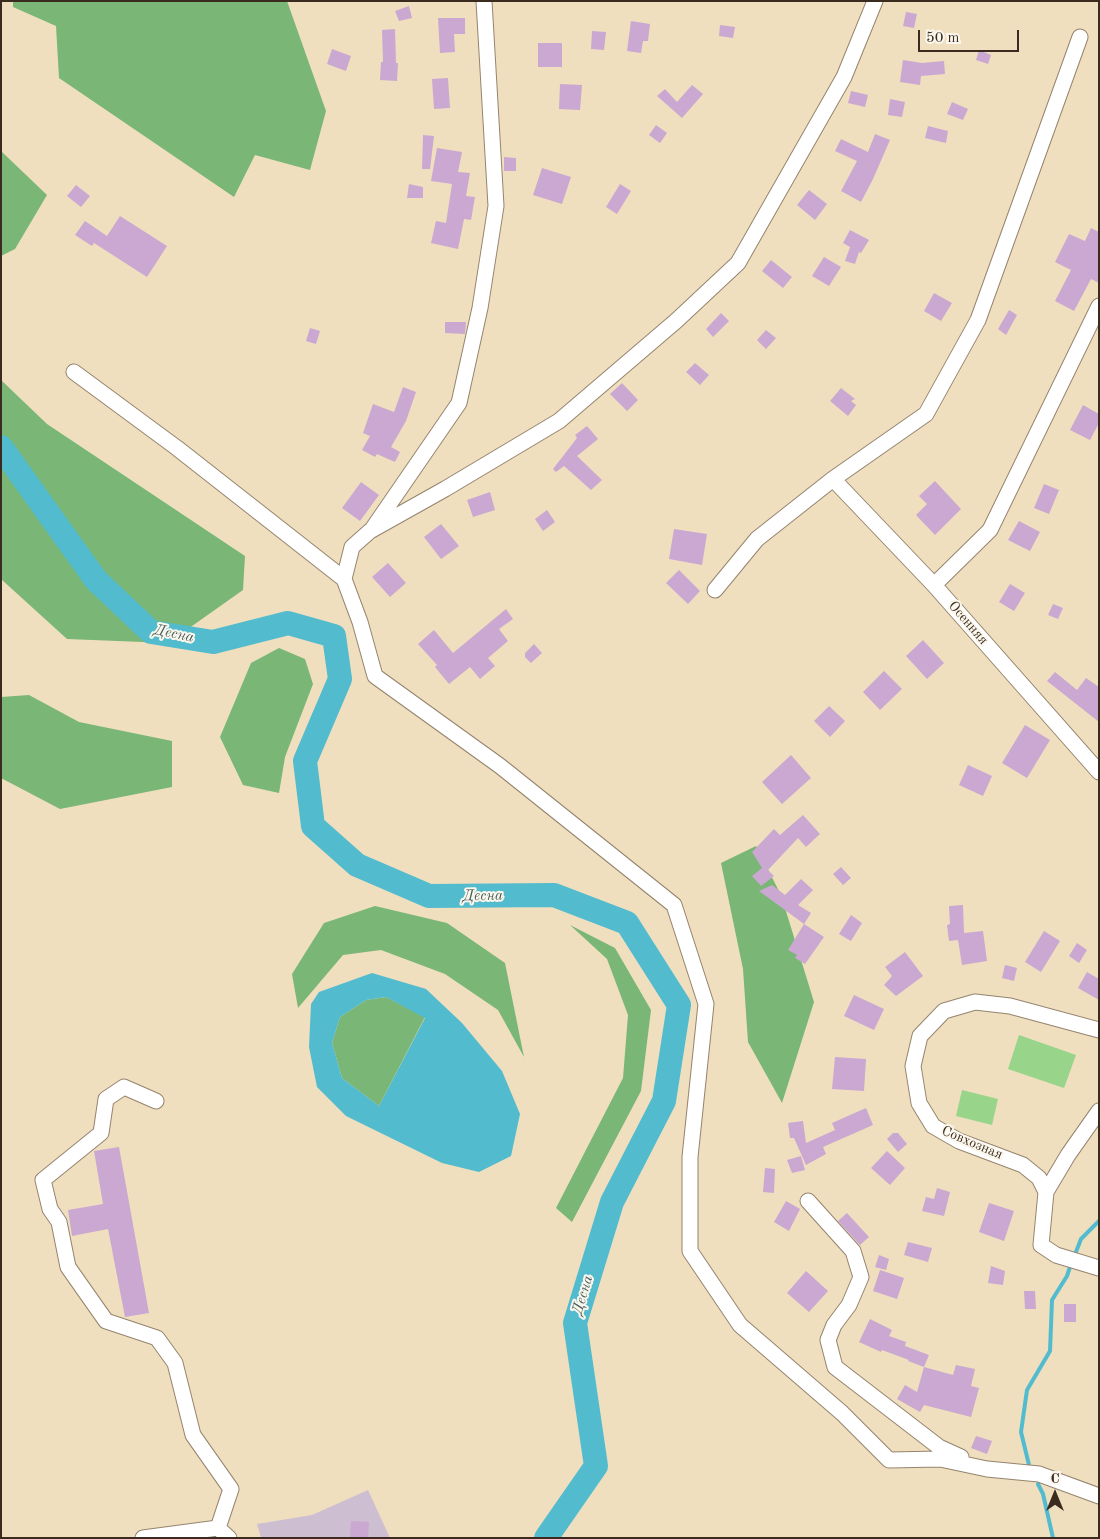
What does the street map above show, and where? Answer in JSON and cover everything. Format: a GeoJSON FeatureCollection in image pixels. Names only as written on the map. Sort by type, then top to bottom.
{"type":"FeatureCollection","features":[{"type":"Feature","properties":{"kind":"street"},"geometry":{"type":"LineString","coordinates":[[370,531],[459,403],[480,308],[496,206],[484,1]]}},
{"type":"Feature","properties":{"kind":"street"},"geometry":{"type":"LineString","coordinates":[[344,579],[352,547],[370,531],[559,421],[676,321],[738,263],[844,77],[876,1]]}},
{"type":"Feature","properties":{"kind":"street"},"geometry":{"type":"LineString","coordinates":[[715,590],[757,540],[832,479],[926,414],[978,320],[1080,37]]}},
{"type":"Feature","properties":{"kind":"street"},"geometry":{"type":"LineString","coordinates":[[934,585],[990,530],[1099,306]]}},
{"type":"Feature","properties":{"kind":"street"},"geometry":{"type":"LineString","coordinates":[[74,372],[177,448],[344,579],[360,622],[375,676],[500,766],[674,905],[706,1004],[690,1157],[690,1251],[740,1325],[842,1413],[889,1460],[940,1459],[987,1468],[1039,1474],[1099,1496]]}},
{"type":"Feature","properties":{"kind":"street","name":"Осенняя"},"geometry":{"type":"LineString","coordinates":[[832,479],[934,585],[1099,772]]}},
{"type":"Feature","properties":{"kind":"street","name":"Совхозная"},"geometry":{"type":"LineString","coordinates":[[1046,1192],[1039,1178],[1023,1165],[959,1141],[933,1126],[919,1103],[914,1066],[920,1036],[944,1011],[975,1002],[1010,1006],[1099,1030]]}},
{"type":"Feature","properties":{"kind":"street"},"geometry":{"type":"LineString","coordinates":[[143,1538],[224,1533],[232,1489],[194,1435],[175,1363],[157,1338],[106,1321],[68,1268],[59,1222],[50,1209],[43,1180],[101,1133],[106,1099],[124,1087],[156,1101]]}},
{"type":"Feature","properties":{"kind":"street"},"geometry":{"type":"LineString","coordinates":[[1099,1111],[1068,1155],[1046,1192],[1041,1244],[1056,1255],[1099,1268]]}},
{"type":"Feature","properties":{"kind":"street"},"geometry":{"type":"LineString","coordinates":[[808,1201],[853,1251],[861,1277],[849,1305],[834,1325],[828,1340],[835,1367],[939,1446],[987,1468]]}},
{"type":"Feature","properties":{"kind":"shaded area"},"geometry":{"type":"Polygon","coordinates":[[[368,1490],[390,1538],[261,1538],[257,1524],[312,1515],[368,1490]]]}},
{"type":"Feature","properties":{"kind":"green space"},"geometry":{"type":"Polygon","coordinates":[[[13,1],[287,1],[326,111],[310,170],[255,155],[234,197],[59,78],[56,26],[13,7],[13,1]]]}},
{"type":"Feature","properties":{"kind":"green space"},"geometry":{"type":"Polygon","coordinates":[[[1,151],[47,195],[15,249],[1,256],[1,151]]]}},
{"type":"Feature","properties":{"kind":"green space"},"geometry":{"type":"Polygon","coordinates":[[[1,380],[47,424],[245,556],[243,590],[168,643],[67,639],[1,579],[1,380]]]}},
{"type":"Feature","properties":{"kind":"green space"},"geometry":{"type":"Polygon","coordinates":[[[279,648],[305,659],[313,684],[285,757],[279,793],[243,785],[220,737],[251,663],[279,648]]]}},
{"type":"Feature","properties":{"kind":"green space"},"geometry":{"type":"Polygon","coordinates":[[[29,695],[79,722],[172,741],[172,787],[60,809],[1,778],[1,697],[29,695]]]}},
{"type":"Feature","properties":{"kind":"green space"},"geometry":{"type":"Polygon","coordinates":[[[756,846],[781,895],[814,1002],[782,1103],[748,1042],[743,969],[721,863],[756,846]]]}},
{"type":"Feature","properties":{"kind":"green space"},"geometry":{"type":"Polygon","coordinates":[[[375,906],[447,923],[505,963],[524,1057],[498,1010],[445,974],[381,950],[343,955],[298,1008],[292,974],[324,923],[375,906]]]}},
{"type":"Feature","properties":{"kind":"green space"},"geometry":{"type":"Polygon","coordinates":[[[570,925],[615,948],[651,1010],[641,1091],[572,1222],[556,1208],[623,1078],[628,1015],[607,959],[570,925]]]}},
{"type":"Feature","properties":{"kind":"green space"},"geometry":{"type":"Polygon","coordinates":[[[386,997],[425,1017],[379,1106],[342,1078],[332,1043],[340,1017],[366,1000],[386,997]]]}},
{"type":"Feature","properties":{"kind":"green space"},"geometry":{"type":"Polygon","coordinates":[[[1019,1035],[1076,1055],[1064,1088],[1008,1069],[1019,1035]]]}},
{"type":"Feature","properties":{"kind":"green space"},"geometry":{"type":"Polygon","coordinates":[[[962,1090],[998,1099],[992,1125],[956,1116],[962,1090]]]}},
{"type":"Feature","properties":{"kind":"water"},"geometry":{"type":"Polygon","coordinates":[[[372,973],[426,989],[462,1023],[502,1071],[520,1114],[511,1156],[479,1172],[442,1163],[346,1116],[317,1087],[309,1047],[311,1004],[319,992],[372,973]],[[386,997],[366,1000],[340,1017],[332,1043],[342,1078],[379,1106],[425,1018],[386,997]]]}},
{"type":"Feature","properties":{"kind":"building"},"geometry":{"type":"Polygon","coordinates":[[[409,6],[412,18],[399,21],[395,11],[409,6]]]}},
{"type":"Feature","properties":{"kind":"building"},"geometry":{"type":"Polygon","coordinates":[[[906,12],[917,14],[914,28],[903,26],[906,12]]]}},
{"type":"Feature","properties":{"kind":"building"},"geometry":{"type":"Polygon","coordinates":[[[438,18],[465,18],[465,34],[454,34],[455,52],[440,53],[438,18]]]}},
{"type":"Feature","properties":{"kind":"building"},"geometry":{"type":"Polygon","coordinates":[[[631,21],[650,24],[648,41],[643,41],[641,53],[627,51],[631,21]]]}},
{"type":"Feature","properties":{"kind":"building"},"geometry":{"type":"Polygon","coordinates":[[[720,25],[735,27],[733,38],[719,36],[720,25]]]}},
{"type":"Feature","properties":{"kind":"building"},"geometry":{"type":"Polygon","coordinates":[[[395,29],[396,63],[398,63],[397,81],[380,80],[381,62],[383,62],[382,30],[395,29]]]}},
{"type":"Feature","properties":{"kind":"building"},"geometry":{"type":"Polygon","coordinates":[[[592,31],[606,32],[604,50],[591,49],[592,31]]]}},
{"type":"Feature","properties":{"kind":"building"},"geometry":{"type":"Polygon","coordinates":[[[538,43],[562,43],[562,67],[538,67],[538,43]]]}},
{"type":"Feature","properties":{"kind":"building"},"geometry":{"type":"Polygon","coordinates":[[[332,49],[351,56],[346,71],[327,64],[332,49]]]}},
{"type":"Feature","properties":{"kind":"building"},"geometry":{"type":"Polygon","coordinates":[[[979,50],[991,55],[988,64],[976,60],[979,50]]]}},
{"type":"Feature","properties":{"kind":"building"},"geometry":{"type":"Polygon","coordinates":[[[903,60],[922,63],[944,61],[945,74],[921,76],[920,85],[900,82],[903,60]]]}},
{"type":"Feature","properties":{"kind":"building"},"geometry":{"type":"Polygon","coordinates":[[[448,78],[450,108],[434,109],[432,79],[448,78]]]}},
{"type":"Feature","properties":{"kind":"building"},"geometry":{"type":"Polygon","coordinates":[[[560,84],[582,85],[580,110],[559,109],[560,84]]]}},
{"type":"Feature","properties":{"kind":"building"},"geometry":{"type":"Polygon","coordinates":[[[692,85],[703,94],[682,118],[657,96],[665,89],[677,102],[692,85]]]}},
{"type":"Feature","properties":{"kind":"building"},"geometry":{"type":"Polygon","coordinates":[[[851,91],[868,95],[865,107],[848,103],[851,91]]]}},
{"type":"Feature","properties":{"kind":"building"},"geometry":{"type":"Polygon","coordinates":[[[890,99],[905,102],[902,117],[888,115],[890,99]]]}},
{"type":"Feature","properties":{"kind":"building"},"geometry":{"type":"Polygon","coordinates":[[[952,102],[968,109],[963,120],[947,114],[952,102]]]}},
{"type":"Feature","properties":{"kind":"building"},"geometry":{"type":"Polygon","coordinates":[[[656,125],[667,133],[660,143],[649,135],[656,125]]]}},
{"type":"Feature","properties":{"kind":"building"},"geometry":{"type":"Polygon","coordinates":[[[928,126],[948,131],[946,143],[925,138],[928,126]]]}},
{"type":"Feature","properties":{"kind":"building"},"geometry":{"type":"Polygon","coordinates":[[[875,134],[890,140],[861,202],[841,191],[857,161],[835,151],[841,139],[868,152],[875,134]]]}},
{"type":"Feature","properties":{"kind":"building"},"geometry":{"type":"Polygon","coordinates":[[[423,135],[434,136],[430,169],[422,169],[423,135]]]}},
{"type":"Feature","properties":{"kind":"building"},"geometry":{"type":"Polygon","coordinates":[[[437,148],[462,152],[458,172],[470,173],[466,196],[475,197],[471,220],[464,219],[458,249],[431,243],[436,221],[446,223],[452,184],[431,181],[437,148]]]}},
{"type":"Feature","properties":{"kind":"building"},"geometry":{"type":"Polygon","coordinates":[[[504,157],[516,158],[516,171],[504,171],[504,157]]]}},
{"type":"Feature","properties":{"kind":"building"},"geometry":{"type":"Polygon","coordinates":[[[542,168],[571,177],[562,204],[533,195],[542,168]]]}},
{"type":"Feature","properties":{"kind":"building"},"geometry":{"type":"Polygon","coordinates":[[[409,184],[423,187],[423,198],[407,198],[409,184]]]}},
{"type":"Feature","properties":{"kind":"building"},"geometry":{"type":"Polygon","coordinates":[[[620,184],[631,191],[617,214],[606,207],[620,184]]]}},
{"type":"Feature","properties":{"kind":"building"},"geometry":{"type":"Polygon","coordinates":[[[76,185],[90,196],[81,207],[67,196],[76,185]]]}},
{"type":"Feature","properties":{"kind":"building"},"geometry":{"type":"Polygon","coordinates":[[[809,190],[827,204],[815,220],[797,205],[809,190]]]}},
{"type":"Feature","properties":{"kind":"building"},"geometry":{"type":"Polygon","coordinates":[[[120,216],[167,246],[147,277],[94,243],[92,246],[75,235],[85,221],[107,236],[120,216]]]}},
{"type":"Feature","properties":{"kind":"building"},"geometry":{"type":"Polygon","coordinates":[[[1091,228],[1099,232],[1099,283],[1091,279],[1074,311],[1055,301],[1071,270],[1055,262],[1069,234],[1085,241],[1091,228]]]}},
{"type":"Feature","properties":{"kind":"building"},"geometry":{"type":"Polygon","coordinates":[[[850,230],[869,240],[861,253],[859,252],[855,264],[845,261],[850,247],[843,243],[850,230]]]}},
{"type":"Feature","properties":{"kind":"building"},"geometry":{"type":"Polygon","coordinates":[[[824,257],[841,267],[829,286],[812,276],[824,257]]]}},
{"type":"Feature","properties":{"kind":"building"},"geometry":{"type":"Polygon","coordinates":[[[771,260],[792,277],[783,288],[762,271],[771,260]]]}},
{"type":"Feature","properties":{"kind":"building"},"geometry":{"type":"Polygon","coordinates":[[[934,293],[952,303],[941,321],[924,311],[934,293]]]}},
{"type":"Feature","properties":{"kind":"building"},"geometry":{"type":"Polygon","coordinates":[[[1009,310],[1017,315],[1006,335],[998,329],[1009,310]]]}},
{"type":"Feature","properties":{"kind":"building"},"geometry":{"type":"Polygon","coordinates":[[[721,313],[729,321],[713,337],[706,329],[721,313]]]}},
{"type":"Feature","properties":{"kind":"building"},"geometry":{"type":"Polygon","coordinates":[[[445,322],[466,322],[465,334],[445,333],[445,322]]]}},
{"type":"Feature","properties":{"kind":"building"},"geometry":{"type":"Polygon","coordinates":[[[310,328],[320,331],[316,344],[306,341],[310,328]]]}},
{"type":"Feature","properties":{"kind":"building"},"geometry":{"type":"Polygon","coordinates":[[[766,330],[776,338],[766,349],[757,340],[766,330]]]}},
{"type":"Feature","properties":{"kind":"building"},"geometry":{"type":"Polygon","coordinates":[[[695,363],[709,375],[700,385],[686,372],[695,363]]]}},
{"type":"Feature","properties":{"kind":"building"},"geometry":{"type":"Polygon","coordinates":[[[622,383],[638,400],[627,411],[610,394],[622,383]]]}},
{"type":"Feature","properties":{"kind":"building"},"geometry":{"type":"Polygon","coordinates":[[[403,387],[416,392],[406,421],[391,447],[400,452],[395,462],[377,454],[375,457],[362,450],[370,436],[363,433],[373,404],[394,412],[403,387]]]}},
{"type":"Feature","properties":{"kind":"building"},"geometry":{"type":"Polygon","coordinates":[[[841,388],[855,399],[851,401],[856,405],[848,416],[830,401],[841,388]]]}},
{"type":"Feature","properties":{"kind":"building"},"geometry":{"type":"Polygon","coordinates":[[[1083,405],[1099,414],[1099,423],[1090,440],[1070,430],[1083,405]]]}},
{"type":"Feature","properties":{"kind":"building"},"geometry":{"type":"Polygon","coordinates":[[[587,426],[598,439],[577,456],[602,480],[591,490],[564,466],[556,472],[553,469],[577,438],[575,435],[587,426]]]}},
{"type":"Feature","properties":{"kind":"building"},"geometry":{"type":"Polygon","coordinates":[[[935,481],[961,509],[935,535],[916,515],[927,504],[919,496],[935,481]]]}},
{"type":"Feature","properties":{"kind":"building"},"geometry":{"type":"Polygon","coordinates":[[[361,482],[379,495],[360,521],[342,508],[361,482]]]}},
{"type":"Feature","properties":{"kind":"building"},"geometry":{"type":"Polygon","coordinates":[[[1044,484],[1059,490],[1049,514],[1034,508],[1044,484]]]}},
{"type":"Feature","properties":{"kind":"building"},"geometry":{"type":"Polygon","coordinates":[[[490,492],[495,510],[473,517],[467,500],[490,492]]]}},
{"type":"Feature","properties":{"kind":"building"},"geometry":{"type":"Polygon","coordinates":[[[547,510],[555,522],[543,531],[535,519],[547,510]]]}},
{"type":"Feature","properties":{"kind":"building"},"geometry":{"type":"Polygon","coordinates":[[[1019,521],[1040,532],[1030,551],[1008,540],[1019,521]]]}},
{"type":"Feature","properties":{"kind":"building"},"geometry":{"type":"Polygon","coordinates":[[[441,524],[459,546],[441,559],[424,537],[441,524]]]}},
{"type":"Feature","properties":{"kind":"building"},"geometry":{"type":"Polygon","coordinates":[[[674,529],[707,534],[702,565],[669,559],[674,529]]]}},
{"type":"Feature","properties":{"kind":"building"},"geometry":{"type":"Polygon","coordinates":[[[388,563],[406,583],[390,597],[372,577],[388,563]]]}},
{"type":"Feature","properties":{"kind":"building"},"geometry":{"type":"Polygon","coordinates":[[[679,570],[700,591],[688,604],[666,583],[679,570]]]}},
{"type":"Feature","properties":{"kind":"building"},"geometry":{"type":"Polygon","coordinates":[[[1010,584],[1025,593],[1014,611],[999,602],[1010,584]]]}},
{"type":"Feature","properties":{"kind":"building"},"geometry":{"type":"Polygon","coordinates":[[[1053,604],[1063,608],[1058,619],[1048,615],[1053,604]]]}},
{"type":"Feature","properties":{"kind":"building"},"geometry":{"type":"Polygon","coordinates":[[[506,609],[513,619],[499,629],[508,641],[488,658],[495,666],[480,679],[470,667],[449,684],[435,667],[437,665],[418,644],[434,630],[453,653],[506,609]]]}},
{"type":"Feature","properties":{"kind":"building"},"geometry":{"type":"Polygon","coordinates":[[[923,640],[944,663],[927,679],[906,656],[923,640]]]}},
{"type":"Feature","properties":{"kind":"building"},"geometry":{"type":"Polygon","coordinates":[[[534,644],[542,653],[531,663],[525,657],[525,653],[534,644]]]}},
{"type":"Feature","properties":{"kind":"building"},"geometry":{"type":"Polygon","coordinates":[[[884,671],[902,689],[880,710],[863,692],[884,671]]]}},
{"type":"Feature","properties":{"kind":"building"},"geometry":{"type":"Polygon","coordinates":[[[1055,672],[1077,690],[1086,678],[1099,687],[1099,722],[1047,681],[1055,672]]]}},
{"type":"Feature","properties":{"kind":"building"},"geometry":{"type":"Polygon","coordinates":[[[829,706],[845,721],[830,737],[814,721],[829,706]]]}},
{"type":"Feature","properties":{"kind":"building"},"geometry":{"type":"Polygon","coordinates":[[[1025,725],[1050,740],[1027,778],[1002,763],[1025,725]]]}},
{"type":"Feature","properties":{"kind":"building"},"geometry":{"type":"Polygon","coordinates":[[[791,755],[811,778],[782,804],[762,782],[791,755]]]}},
{"type":"Feature","properties":{"kind":"building"},"geometry":{"type":"Polygon","coordinates":[[[968,765],[992,776],[983,796],[959,785],[968,765]]]}},
{"type":"Feature","properties":{"kind":"building"},"geometry":{"type":"Polygon","coordinates":[[[803,815],[820,834],[806,847],[798,838],[768,870],[774,876],[761,886],[752,876],[762,868],[752,852],[774,829],[780,835],[803,815]]]}},
{"type":"Feature","properties":{"kind":"building"},"geometry":{"type":"Polygon","coordinates":[[[841,867],[851,878],[843,885],[833,874],[841,867]]]}},
{"type":"Feature","properties":{"kind":"building"},"geometry":{"type":"Polygon","coordinates":[[[801,879],[813,890],[798,905],[811,913],[804,924],[759,891],[772,885],[785,895],[801,879]]]}},
{"type":"Feature","properties":{"kind":"building"},"geometry":{"type":"Polygon","coordinates":[[[963,905],[964,933],[983,931],[987,961],[962,965],[958,940],[949,941],[947,925],[950,924],[949,906],[963,905]]]}},
{"type":"Feature","properties":{"kind":"building"},"geometry":{"type":"Polygon","coordinates":[[[851,915],[862,923],[851,941],[839,934],[851,915]]]}},
{"type":"Feature","properties":{"kind":"building"},"geometry":{"type":"Polygon","coordinates":[[[804,924],[824,937],[805,964],[795,958],[797,955],[788,950],[804,924]]]}},
{"type":"Feature","properties":{"kind":"building"},"geometry":{"type":"Polygon","coordinates":[[[1044,931],[1060,941],[1041,972],[1025,962],[1044,931]]]}},
{"type":"Feature","properties":{"kind":"building"},"geometry":{"type":"Polygon","coordinates":[[[1077,943],[1087,950],[1079,963],[1069,956],[1077,943]]]}},
{"type":"Feature","properties":{"kind":"building"},"geometry":{"type":"Polygon","coordinates":[[[905,952],[923,976],[896,996],[884,985],[892,976],[885,967],[905,952]]]}},
{"type":"Feature","properties":{"kind":"building"},"geometry":{"type":"Polygon","coordinates":[[[1005,965],[1017,968],[1014,981],[1002,978],[1005,965]]]}},
{"type":"Feature","properties":{"kind":"building"},"geometry":{"type":"Polygon","coordinates":[[[1087,972],[1099,979],[1099,1000],[1078,988],[1087,972]]]}},
{"type":"Feature","properties":{"kind":"building"},"geometry":{"type":"Polygon","coordinates":[[[854,995],[884,1009],[874,1030],[844,1016],[854,995]]]}},
{"type":"Feature","properties":{"kind":"building"},"geometry":{"type":"Polygon","coordinates":[[[835,1057],[866,1059],[864,1091],[832,1089],[835,1057]]]}},
{"type":"Feature","properties":{"kind":"building"},"geometry":{"type":"Polygon","coordinates":[[[866,1108],[873,1125],[823,1147],[826,1154],[806,1165],[794,1138],[790,1138],[788,1123],[803,1121],[806,1143],[835,1130],[832,1123],[866,1108]]]}},
{"type":"Feature","properties":{"kind":"building"},"geometry":{"type":"Polygon","coordinates":[[[893,1133],[898,1133],[907,1144],[898,1152],[887,1139],[893,1133]]]}},
{"type":"Feature","properties":{"kind":"building"},"geometry":{"type":"Polygon","coordinates":[[[119,1147],[149,1313],[125,1317],[108,1229],[72,1236],[68,1210],[103,1204],[94,1151],[119,1147]]]}},
{"type":"Feature","properties":{"kind":"building"},"geometry":{"type":"Polygon","coordinates":[[[887,1151],[905,1168],[890,1185],[871,1168],[887,1151]]]}},
{"type":"Feature","properties":{"kind":"building"},"geometry":{"type":"Polygon","coordinates":[[[801,1156],[805,1170],[792,1173],[787,1160],[801,1156]]]}},
{"type":"Feature","properties":{"kind":"building"},"geometry":{"type":"Polygon","coordinates":[[[765,1168],[775,1169],[774,1193],[763,1192],[765,1168]]]}},
{"type":"Feature","properties":{"kind":"building"},"geometry":{"type":"Polygon","coordinates":[[[937,1188],[950,1192],[944,1216],[922,1211],[926,1197],[934,1199],[937,1188]]]}},
{"type":"Feature","properties":{"kind":"building"},"geometry":{"type":"Polygon","coordinates":[[[786,1201],[800,1209],[789,1231],[774,1222],[786,1201]]]}},
{"type":"Feature","properties":{"kind":"building"},"geometry":{"type":"Polygon","coordinates":[[[989,1203],[1014,1211],[1004,1241],[979,1232],[989,1203]]]}},
{"type":"Feature","properties":{"kind":"building"},"geometry":{"type":"Polygon","coordinates":[[[847,1213],[869,1237],[860,1245],[838,1221],[847,1213]]]}},
{"type":"Feature","properties":{"kind":"building"},"geometry":{"type":"Polygon","coordinates":[[[908,1242],[932,1248],[928,1262],[904,1255],[908,1242]]]}},
{"type":"Feature","properties":{"kind":"building"},"geometry":{"type":"Polygon","coordinates":[[[879,1255],[889,1259],[886,1270],[875,1267],[879,1255]]]}},
{"type":"Feature","properties":{"kind":"building"},"geometry":{"type":"Polygon","coordinates":[[[991,1266],[1005,1271],[1003,1285],[988,1283],[991,1266]]]}},
{"type":"Feature","properties":{"kind":"building"},"geometry":{"type":"Polygon","coordinates":[[[880,1270],[904,1278],[897,1299],[873,1291],[880,1270]]]}},
{"type":"Feature","properties":{"kind":"building"},"geometry":{"type":"Polygon","coordinates":[[[806,1271],[828,1291],[809,1312],[787,1293],[806,1271]]]}},
{"type":"Feature","properties":{"kind":"building"},"geometry":{"type":"Polygon","coordinates":[[[1024,1291],[1035,1291],[1036,1309],[1025,1309],[1024,1291]]]}},
{"type":"Feature","properties":{"kind":"building"},"geometry":{"type":"Polygon","coordinates":[[[1064,1304],[1076,1304],[1076,1322],[1064,1322],[1064,1304]]]}},
{"type":"Feature","properties":{"kind":"building"},"geometry":{"type":"Polygon","coordinates":[[[870,1319],[892,1330],[889,1336],[906,1342],[905,1346],[929,1355],[924,1367],[859,1342],[870,1319]]]}},
{"type":"Feature","properties":{"kind":"building"},"geometry":{"type":"Polygon","coordinates":[[[956,1365],[975,1369],[971,1386],[979,1388],[971,1417],[924,1405],[920,1412],[897,1399],[905,1385],[917,1392],[924,1367],[953,1375],[956,1365]]]}},
{"type":"Feature","properties":{"kind":"building"},"geometry":{"type":"Polygon","coordinates":[[[976,1436],[992,1441],[987,1454],[971,1448],[976,1436]]]}},
{"type":"Feature","properties":{"kind":"building"},"geometry":{"type":"Polygon","coordinates":[[[351,1521],[369,1522],[368,1538],[350,1538],[351,1521]]]}},
{"type":"Feature","properties":{"kind":"waterway","name":"Десна"},"geometry":{"type":"LineString","coordinates":[[1,447],[96,580],[151,632],[213,642],[288,623],[334,636],[340,679],[305,761],[313,826],[357,865],[429,896],[554,895],[627,923],[679,1005],[664,1101],[612,1202],[575,1323],[596,1466],[546,1538]]}},
{"type":"Feature","properties":{"kind":"waterway"},"geometry":{"type":"LineString","coordinates":[[1074,1257],[1081,1239],[1099,1221]]}},
{"type":"Feature","properties":{"kind":"waterway"},"geometry":{"type":"LineString","coordinates":[[1029,1465],[1021,1432],[1027,1390],[1050,1351],[1052,1300],[1067,1276],[1071,1264]]}},
{"type":"Feature","properties":{"kind":"waterway"},"geometry":{"type":"LineString","coordinates":[[1038,1484],[1043,1494],[1053,1538]]}}]}
